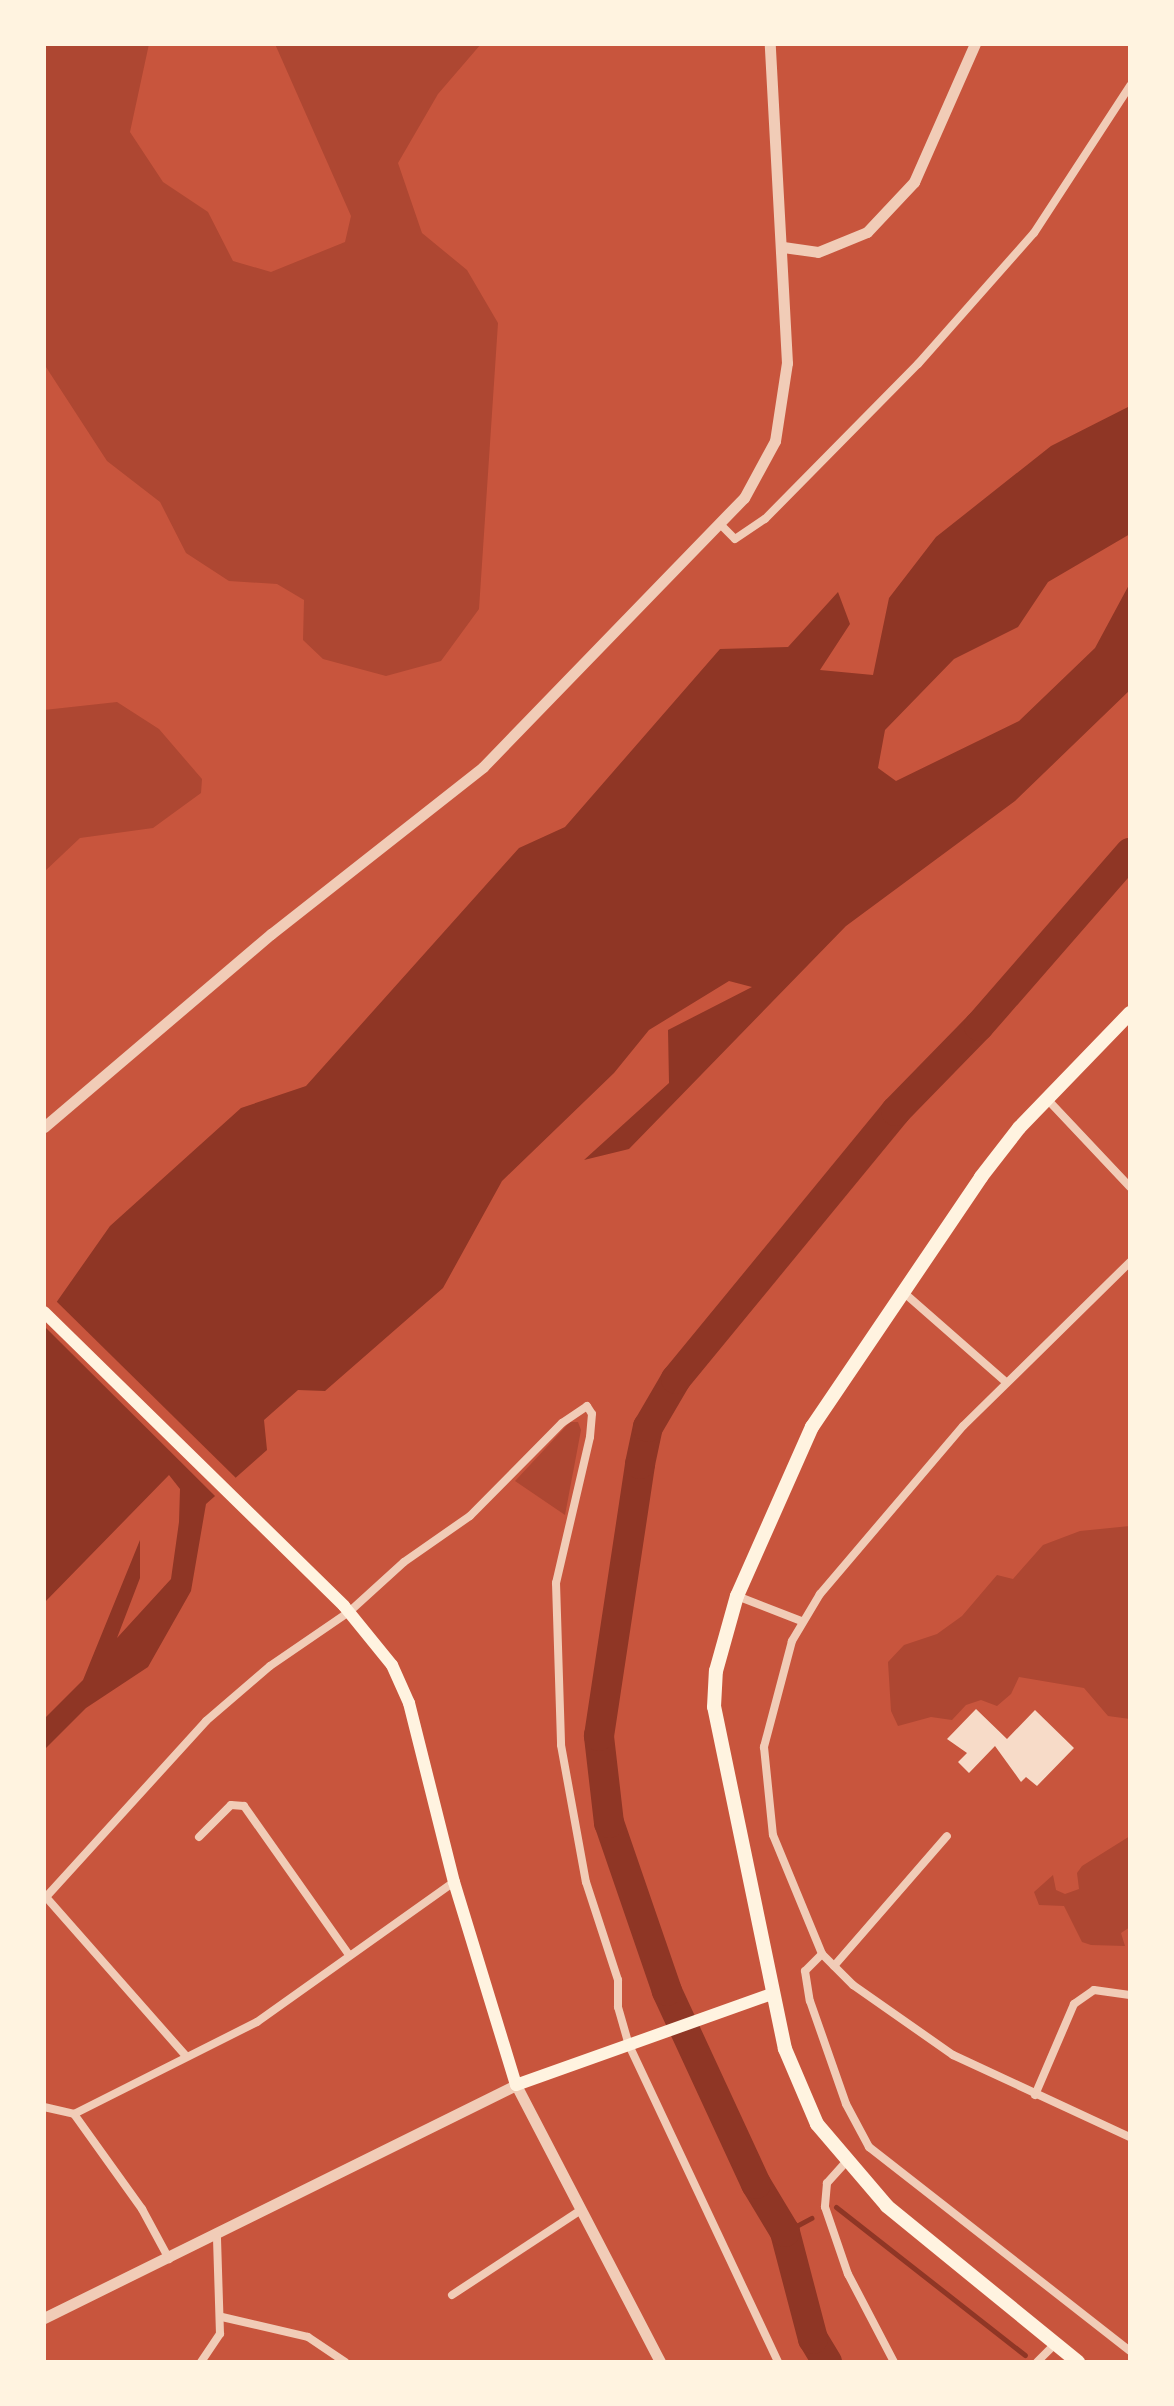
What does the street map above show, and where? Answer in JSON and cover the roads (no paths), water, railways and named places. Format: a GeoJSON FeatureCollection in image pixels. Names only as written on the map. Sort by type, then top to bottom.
{"type":"FeatureCollection","features":[{"type":"Feature","properties":{"kind":"main road"},"geometry":{"type":"LineString","coordinates":[[1078,2362],[887,2206],[845,2163],[805,2097],[785,2049],[772,1994],[714,1707],[716,1671],[737,1596],[812,1427],[901,1290],[981,1177],[1047,1099],[1130,1013]]}},
{"type":"Feature","properties":{"kind":"main road"},"geometry":{"type":"LineString","coordinates":[[44,1312],[347,1609],[392,1665],[409,1703],[454,1882],[516,2085],[772,1994]]}},
{"type":"Feature","properties":{"kind":"street"},"geometry":{"type":"LineString","coordinates":[[44,1127],[271,934],[483,767],[722,526],[763,469],[781,417],[787,363],[770,44]]}},
{"type":"Feature","properties":{"kind":"street"},"geometry":{"type":"LineString","coordinates":[[783,247],[818,252],[867,232],[914,182],[975,44]]}},
{"type":"Feature","properties":{"kind":"street"},"geometry":{"type":"LineString","coordinates":[[722,526],[735,539],[765,519],[918,364],[1034,233],[1130,86]]}},
{"type":"Feature","properties":{"kind":"street"},"geometry":{"type":"LineString","coordinates":[[1047,1099],[1130,1187]]}},
{"type":"Feature","properties":{"kind":"street"},"geometry":{"type":"LineString","coordinates":[[1130,1262],[1006,1382],[918,1474],[801,1621],[770,1709],[765,1787],[773,1835],[822,1954],[834,1966],[953,2055],[1130,2137]]}},
{"type":"Feature","properties":{"kind":"street"},"geometry":{"type":"LineString","coordinates":[[1122,1271],[1130,1279]]}},
{"type":"Feature","properties":{"kind":"street"},"geometry":{"type":"LineString","coordinates":[[901,1290],[1006,1382]]}},
{"type":"Feature","properties":{"kind":"street"},"geometry":{"type":"LineString","coordinates":[[186,2056],[45,1898],[206,1721],[270,1666],[404,1562],[470,1516],[579,1407],[590,1408],[590,1437],[556,1583],[561,1745],[586,1882],[618,1980],[618,2007],[778,2362]]}},
{"type":"Feature","properties":{"kind":"street"},"geometry":{"type":"LineString","coordinates":[[737,1596],[801,1621]]}},
{"type":"Feature","properties":{"kind":"street"},"geometry":{"type":"LineString","coordinates":[[199,1837],[231,1805],[244,1806],[349,1955]]}},
{"type":"Feature","properties":{"kind":"street"},"geometry":{"type":"LineString","coordinates":[[834,1966],[947,1836]]}},
{"type":"Feature","properties":{"kind":"street"},"geometry":{"type":"LineString","coordinates":[[44,2107],[74,2114],[257,2022],[454,1882]]}},
{"type":"Feature","properties":{"kind":"street"},"geometry":{"type":"LineString","coordinates":[[822,1954],[805,1971],[810,2001],[846,2104],[869,2147],[1130,2351]]}},
{"type":"Feature","properties":{"kind":"street"},"geometry":{"type":"LineString","coordinates":[[1035,2095],[1074,2004],[1094,1990],[1130,1995]]}},
{"type":"Feature","properties":{"kind":"street"},"geometry":{"type":"LineString","coordinates":[[44,2318],[217,2236],[516,2085],[578,2212],[660,2362]]}},
{"type":"Feature","properties":{"kind":"street"},"geometry":{"type":"LineString","coordinates":[[74,2114],[142,2209],[169,2259]]}},
{"type":"Feature","properties":{"kind":"street"},"geometry":{"type":"LineString","coordinates":[[845,2163],[827,2183],[825,2207],[848,2274],[894,2362]]}},
{"type":"Feature","properties":{"kind":"street"},"geometry":{"type":"LineString","coordinates":[[452,2295],[578,2212]]}},
{"type":"Feature","properties":{"kind":"street"},"geometry":{"type":"LineString","coordinates":[[201,2362],[218,2344],[222,2317],[217,2236]]}},
{"type":"Feature","properties":{"kind":"street"},"geometry":{"type":"LineString","coordinates":[[222,2317],[308,2337],[345,2362]]}},
{"type":"Feature","properties":{"kind":"street"},"geometry":{"type":"LineString","coordinates":[[1037,2362],[1055,2344]]}},
{"type":"Feature","properties":{"kind":"waterway"},"geometry":{"type":"LineString","coordinates":[[827,2362],[813,2339],[785,2232],[756,2184],[667,1991],[609,1823],[599,1736],[640,1464],[648,1427],[676,1379],[896,1111],[979,1026],[1130,853]]}},
{"type":"Feature","properties":{"kind":"waterway"},"geometry":{"type":"LineString","coordinates":[[836,2207],[1025,2355]]}},
{"type":"Feature","properties":{"kind":"waterway"},"geometry":{"type":"LineString","coordinates":[[785,2232],[811,2218]]}}]}
